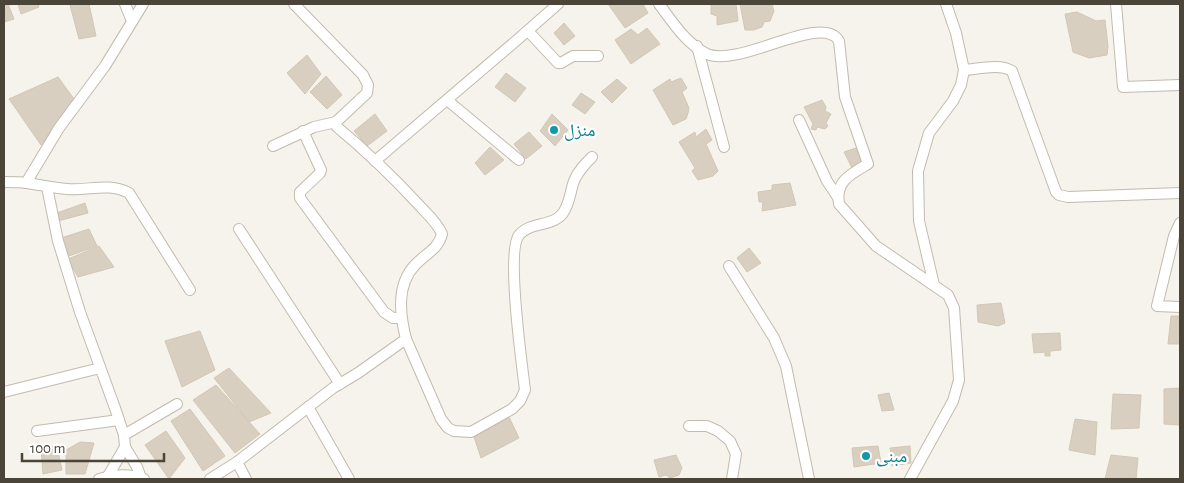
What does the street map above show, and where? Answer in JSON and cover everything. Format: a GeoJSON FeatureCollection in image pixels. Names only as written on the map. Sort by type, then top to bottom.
{"type":"FeatureCollection","features":[{"type":"Feature","properties":{"kind":"street"},"geometry":{"type":"LineString","coordinates":[[125,4],[132,21]]}},
{"type":"Feature","properties":{"kind":"street"},"geometry":{"type":"LineString","coordinates":[[26,183],[59,128],[104,66],[143,4]]}},
{"type":"Feature","properties":{"kind":"street"},"geometry":{"type":"LineString","coordinates":[[273,146],[303,131],[336,122],[367,93],[368,85],[363,75],[294,4]]}},
{"type":"Feature","properties":{"kind":"street"},"geometry":{"type":"LineString","coordinates":[[374,160],[558,4]]}},
{"type":"Feature","properties":{"kind":"street"},"geometry":{"type":"LineString","coordinates":[[659,4],[679,30],[707,54],[727,56],[756,50],[808,32],[828,32],[836,36],[840,49],[845,97],[868,164],[844,181],[839,188],[839,204],[876,246],[948,295],[954,308],[959,380],[953,401],[910,479]]}},
{"type":"Feature","properties":{"kind":"street"},"geometry":{"type":"LineString","coordinates":[[934,286],[919,221],[918,171],[929,133],[953,101],[961,85],[964,70],[956,33],[946,4]]}},
{"type":"Feature","properties":{"kind":"street"},"geometry":{"type":"LineString","coordinates":[[1116,4],[1123,87],[1180,86]]}},
{"type":"Feature","properties":{"kind":"street"},"geometry":{"type":"LineString","coordinates":[[528,31],[558,63],[562,64],[573,56],[598,56]]}},
{"type":"Feature","properties":{"kind":"street"},"geometry":{"type":"LineString","coordinates":[[697,46],[724,147]]}},
{"type":"Feature","properties":{"kind":"street"},"geometry":{"type":"LineString","coordinates":[[964,70],[999,67],[1012,71],[1056,192],[1059,195],[1068,197],[1180,193]]}},
{"type":"Feature","properties":{"kind":"street"},"geometry":{"type":"LineString","coordinates":[[446,100],[519,160]]}},
{"type":"Feature","properties":{"kind":"street"},"geometry":{"type":"LineString","coordinates":[[799,120],[827,182],[838,196]]}},
{"type":"Feature","properties":{"kind":"street"},"geometry":{"type":"LineString","coordinates":[[336,122],[337,127],[374,160],[439,226],[442,234],[436,247],[414,265],[407,275],[400,303],[401,318],[406,339],[441,419],[448,428],[462,433],[471,432],[512,409],[520,401],[525,390],[514,278],[514,254],[518,237],[528,228],[555,221],[562,216],[578,173],[592,157]]}},
{"type":"Feature","properties":{"kind":"street"},"geometry":{"type":"LineString","coordinates":[[303,131],[321,170],[300,192],[300,198],[384,312],[394,318],[401,318]]}},
{"type":"Feature","properties":{"kind":"street"},"geometry":{"type":"LineString","coordinates":[[4,182],[86,190],[104,187],[121,189],[128,193],[190,290]]}},
{"type":"Feature","properties":{"kind":"street"},"geometry":{"type":"LineString","coordinates":[[47,187],[52,215],[80,312],[119,420],[124,435],[125,447],[142,479]]}},
{"type":"Feature","properties":{"kind":"street"},"geometry":{"type":"LineString","coordinates":[[1180,223],[1174,236],[1157,306],[1180,307]]}},
{"type":"Feature","properties":{"kind":"street"},"geometry":{"type":"LineString","coordinates":[[239,229],[340,384]]}},
{"type":"Feature","properties":{"kind":"street"},"geometry":{"type":"LineString","coordinates":[[729,266],[774,338],[786,366],[809,479]]}},
{"type":"Feature","properties":{"kind":"street"},"geometry":{"type":"LineString","coordinates":[[210,479],[237,462],[308,407],[406,339]]}},
{"type":"Feature","properties":{"kind":"street"},"geometry":{"type":"LineString","coordinates":[[4,392],[100,368]]}},
{"type":"Feature","properties":{"kind":"street"},"geometry":{"type":"LineString","coordinates":[[124,435],[177,404]]}},
{"type":"Feature","properties":{"kind":"street"},"geometry":{"type":"LineString","coordinates":[[308,407],[349,479]]}},
{"type":"Feature","properties":{"kind":"street"},"geometry":{"type":"LineString","coordinates":[[37,431],[119,420]]}},
{"type":"Feature","properties":{"kind":"street"},"geometry":{"type":"LineString","coordinates":[[689,426],[707,426],[718,431],[730,441],[736,454],[732,479]]}},
{"type":"Feature","properties":{"kind":"street"},"geometry":{"type":"LineString","coordinates":[[104,478],[125,447]]}},
{"type":"Feature","properties":{"kind":"street"},"geometry":{"type":"LineString","coordinates":[[237,462],[246,479]]}},
{"type":"Feature","properties":{"kind":"street"},"geometry":{"type":"LineString","coordinates":[[104,478],[125,475],[142,479]]}},
{"type":"Feature","properties":{"kind":"building"},"geometry":{"type":"Polygon","coordinates":[[[4,4],[8,4],[14,19],[4,22],[4,4]]]}},
{"type":"Feature","properties":{"kind":"building"},"geometry":{"type":"Polygon","coordinates":[[[18,4],[38,4],[39,7],[21,14],[18,4]]]}},
{"type":"Feature","properties":{"kind":"building"},"geometry":{"type":"Polygon","coordinates":[[[89,4],[96,36],[79,39],[70,5],[89,4]]]}},
{"type":"Feature","properties":{"kind":"building"},"geometry":{"type":"Polygon","coordinates":[[[608,4],[643,4],[648,13],[625,28],[608,4]]]}},
{"type":"Feature","properties":{"kind":"building"},"geometry":{"type":"Polygon","coordinates":[[[711,4],[736,4],[738,21],[717,25],[717,16],[711,14],[711,4]]]}},
{"type":"Feature","properties":{"kind":"building"},"geometry":{"type":"Polygon","coordinates":[[[740,4],[772,4],[774,11],[770,21],[764,22],[762,27],[754,30],[745,30],[740,4]]]}},
{"type":"Feature","properties":{"kind":"building"},"geometry":{"type":"Polygon","coordinates":[[[1077,12],[1096,21],[1105,20],[1108,46],[1107,55],[1089,58],[1073,52],[1065,14],[1077,12]]]}},
{"type":"Feature","properties":{"kind":"building"},"geometry":{"type":"Polygon","coordinates":[[[564,23],[575,36],[564,45],[554,33],[564,23]]]}},
{"type":"Feature","properties":{"kind":"building"},"geometry":{"type":"Polygon","coordinates":[[[647,28],[660,44],[631,64],[615,40],[631,29],[638,35],[647,28]]]}},
{"type":"Feature","properties":{"kind":"building"},"geometry":{"type":"Polygon","coordinates":[[[307,55],[321,74],[305,94],[287,73],[307,55]]]}},
{"type":"Feature","properties":{"kind":"building"},"geometry":{"type":"Polygon","coordinates":[[[506,73],[526,88],[515,102],[495,87],[506,73]]]}},
{"type":"Feature","properties":{"kind":"building"},"geometry":{"type":"Polygon","coordinates":[[[326,76],[342,95],[327,109],[310,92],[326,76]]]}},
{"type":"Feature","properties":{"kind":"building"},"geometry":{"type":"Polygon","coordinates":[[[58,77],[74,99],[41,145],[9,99],[58,77]]]}},
{"type":"Feature","properties":{"kind":"building"},"geometry":{"type":"Polygon","coordinates":[[[681,78],[687,88],[682,92],[689,108],[686,119],[673,125],[653,90],[670,79],[671,82],[681,78]]]}},
{"type":"Feature","properties":{"kind":"building"},"geometry":{"type":"Polygon","coordinates":[[[617,79],[627,88],[612,103],[601,92],[617,79]]]}},
{"type":"Feature","properties":{"kind":"building"},"geometry":{"type":"Polygon","coordinates":[[[581,93],[595,102],[585,114],[572,105],[581,93]]]}},
{"type":"Feature","properties":{"kind":"building"},"geometry":{"type":"Polygon","coordinates":[[[822,100],[826,107],[825,111],[831,114],[826,123],[828,126],[825,129],[817,127],[816,130],[811,129],[813,124],[804,107],[822,100]]]}},
{"type":"Feature","properties":{"kind":"building"},"geometry":{"type":"Polygon","coordinates":[[[375,114],[387,131],[367,146],[354,131],[375,114]]]}},
{"type":"Feature","properties":{"kind":"building","name":"منزل"},"geometry":{"type":"Polygon","coordinates":[[[552,114],[568,130],[555,146],[540,131],[552,114]]]}},
{"type":"Feature","properties":{"kind":"building"},"geometry":{"type":"Polygon","coordinates":[[[706,129],[712,140],[706,144],[718,171],[713,176],[698,180],[692,171],[695,168],[679,142],[695,132],[696,137],[706,129]]]}},
{"type":"Feature","properties":{"kind":"building","name":"منزل"},"geometry":{"type":"Polygon","coordinates":[[[529,132],[542,146],[526,159],[514,144],[529,132]]]}},
{"type":"Feature","properties":{"kind":"building"},"geometry":{"type":"Polygon","coordinates":[[[490,147],[504,160],[485,175],[475,163],[490,147]]]}},
{"type":"Feature","properties":{"kind":"building"},"geometry":{"type":"Polygon","coordinates":[[[856,148],[862,162],[852,168],[844,152],[856,148]]]}},
{"type":"Feature","properties":{"kind":"building"},"geometry":{"type":"Polygon","coordinates":[[[790,183],[796,205],[762,211],[763,202],[759,202],[758,192],[772,190],[772,185],[790,183]]]}},
{"type":"Feature","properties":{"kind":"building"},"geometry":{"type":"Polygon","coordinates":[[[85,203],[88,213],[58,221],[57,213],[85,203]]]}},
{"type":"Feature","properties":{"kind":"building"},"geometry":{"type":"Polygon","coordinates":[[[89,229],[97,246],[66,257],[61,238],[89,229]]]}},
{"type":"Feature","properties":{"kind":"building"},"geometry":{"type":"Polygon","coordinates":[[[99,246],[114,267],[78,277],[68,259],[99,246]]]}},
{"type":"Feature","properties":{"kind":"building"},"geometry":{"type":"Polygon","coordinates":[[[749,248],[761,263],[747,272],[737,258],[749,248]]]}},
{"type":"Feature","properties":{"kind":"building"},"geometry":{"type":"Polygon","coordinates":[[[1001,303],[1005,323],[998,326],[978,322],[977,305],[1001,303]]]}},
{"type":"Feature","properties":{"kind":"building"},"geometry":{"type":"Polygon","coordinates":[[[1171,316],[1180,316],[1180,344],[1168,344],[1171,316]]]}},
{"type":"Feature","properties":{"kind":"building"},"geometry":{"type":"Polygon","coordinates":[[[200,331],[215,370],[182,387],[165,341],[200,331]]]}},
{"type":"Feature","properties":{"kind":"building"},"geometry":{"type":"Polygon","coordinates":[[[1060,333],[1061,350],[1050,351],[1050,356],[1045,356],[1045,352],[1034,353],[1032,334],[1060,333]]]}},
{"type":"Feature","properties":{"kind":"building"},"geometry":{"type":"Polygon","coordinates":[[[229,368],[271,413],[249,422],[214,378],[229,368]]]}},
{"type":"Feature","properties":{"kind":"building"},"geometry":{"type":"Polygon","coordinates":[[[216,385],[260,434],[235,453],[193,400],[216,385]]]}},
{"type":"Feature","properties":{"kind":"building"},"geometry":{"type":"Polygon","coordinates":[[[1180,388],[1180,425],[1164,424],[1164,389],[1180,388]]]}},
{"type":"Feature","properties":{"kind":"building","name":"مبنى"},"geometry":{"type":"Polygon","coordinates":[[[889,393],[894,410],[882,411],[878,395],[889,393]]]}},
{"type":"Feature","properties":{"kind":"building"},"geometry":{"type":"Polygon","coordinates":[[[1113,394],[1141,395],[1139,428],[1111,429],[1113,394]]]}},
{"type":"Feature","properties":{"kind":"building"},"geometry":{"type":"Polygon","coordinates":[[[190,409],[225,456],[203,471],[171,421],[190,409]]]}},
{"type":"Feature","properties":{"kind":"building"},"geometry":{"type":"Polygon","coordinates":[[[509,417],[519,438],[481,458],[474,437],[509,417]]]}},
{"type":"Feature","properties":{"kind":"building"},"geometry":{"type":"Polygon","coordinates":[[[1075,419],[1097,422],[1095,455],[1069,450],[1075,419]]]}},
{"type":"Feature","properties":{"kind":"building"},"geometry":{"type":"Polygon","coordinates":[[[166,431],[185,458],[169,479],[145,445],[166,431]]]}},
{"type":"Feature","properties":{"kind":"building"},"geometry":{"type":"Polygon","coordinates":[[[80,442],[94,443],[85,474],[66,474],[66,450],[80,442]]]}},
{"type":"Feature","properties":{"kind":"building"},"geometry":{"type":"Polygon","coordinates":[[[57,446],[62,470],[43,474],[41,448],[57,446]]]}},
{"type":"Feature","properties":{"kind":"building","name":"مبنى"},"geometry":{"type":"Polygon","coordinates":[[[878,446],[881,463],[854,467],[852,448],[878,446]]]}},
{"type":"Feature","properties":{"kind":"building","name":"مبنى"},"geometry":{"type":"Polygon","coordinates":[[[910,446],[911,463],[892,466],[890,448],[910,446]]]}},
{"type":"Feature","properties":{"kind":"building"},"geometry":{"type":"Polygon","coordinates":[[[676,455],[682,468],[679,475],[670,478],[666,475],[659,477],[654,460],[676,455]]]}},
{"type":"Feature","properties":{"kind":"building"},"geometry":{"type":"Polygon","coordinates":[[[1111,455],[1138,458],[1136,479],[1105,479],[1111,455]]]}},
{"type":"Feature","properties":{"kind":"place","name":"منزل"},"geometry":{"type":"Point","coordinates":[554,130]}},
{"type":"Feature","properties":{"kind":"place","name":"مبنى"},"geometry":{"type":"Point","coordinates":[866,456]}}]}
